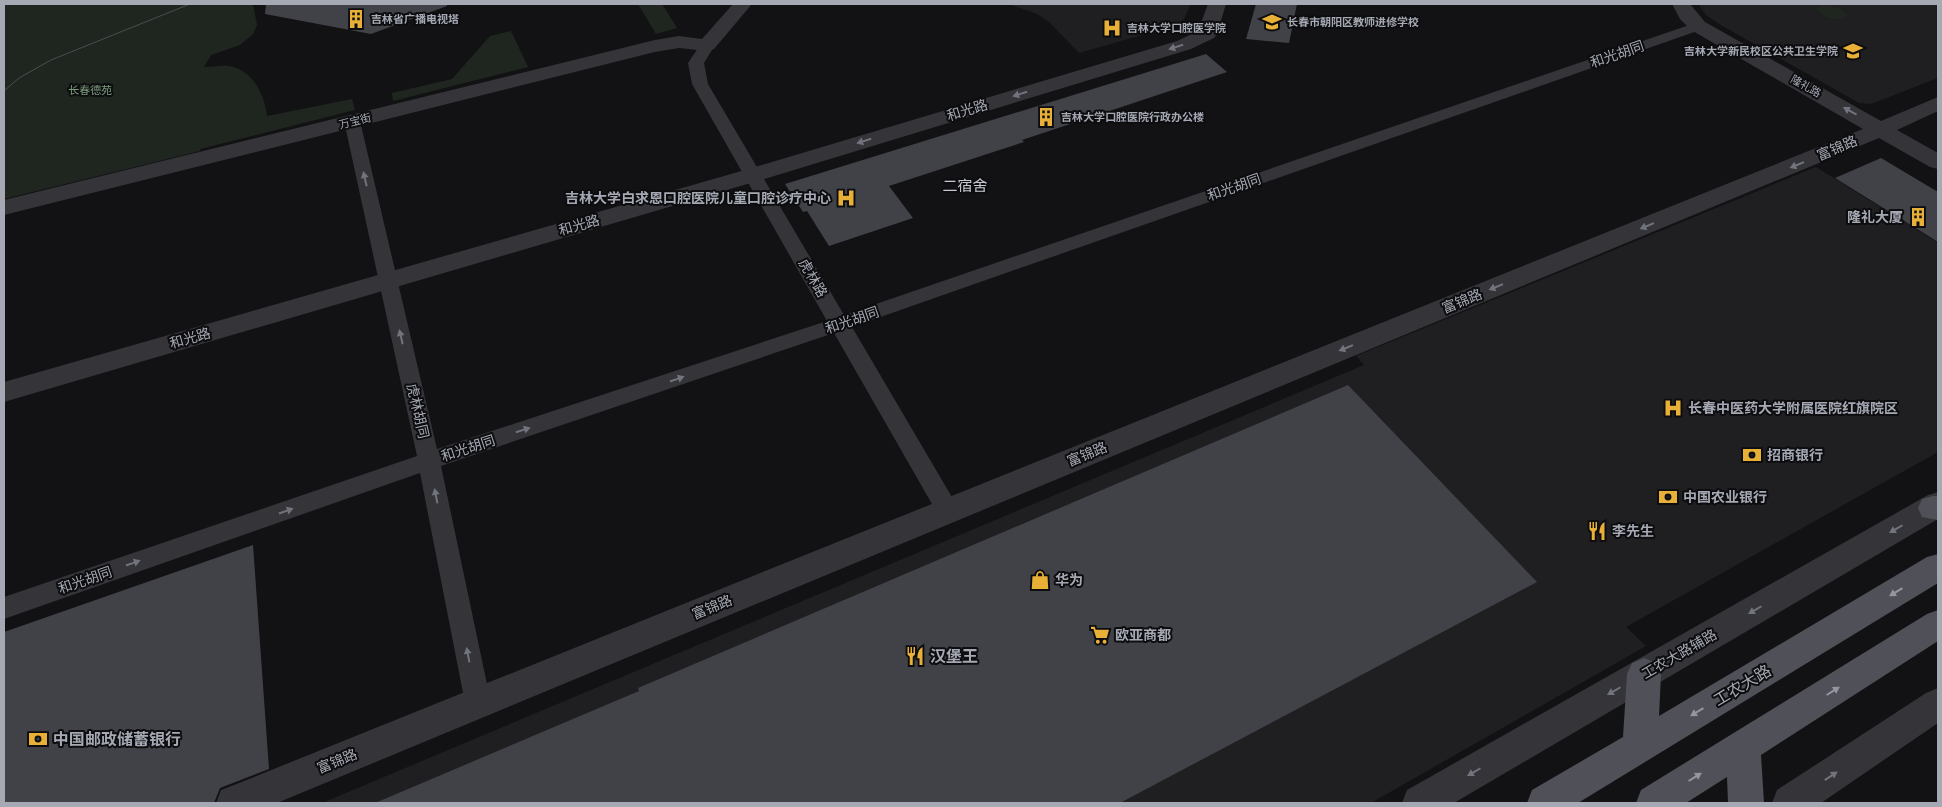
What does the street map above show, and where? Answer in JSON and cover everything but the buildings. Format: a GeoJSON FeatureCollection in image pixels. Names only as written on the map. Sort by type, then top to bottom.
{"type":"FeatureCollection","features":[{"type":"Feature","properties":{"kind":"main road","name":"工农大路"},"geometry":{"type":"LineString","coordinates":[[1545,803],[1938,567]]}},
{"type":"Feature","properties":{"kind":"main road"},"geometry":{"type":"LineString","coordinates":[[1654,803],[1938,624]]}},
{"type":"Feature","properties":{"kind":"main road"},"geometry":{"type":"LineString","coordinates":[[1640,746],[1644,674]]}},
{"type":"Feature","properties":{"kind":"main road"},"geometry":{"type":"LineString","coordinates":[[1743,747],[1746,803]]}},
{"type":"Feature","properties":{"kind":"street"},"geometry":{"type":"LineString","coordinates":[[707,45],[743,4]]}},
{"type":"Feature","properties":{"kind":"street","name":"和光路"},"geometry":{"type":"LineString","coordinates":[[4,392],[753,175],[1184,45],[1207,34],[1217,4]]}},
{"type":"Feature","properties":{"kind":"street","name":"隆礼路"},"geometry":{"type":"LineString","coordinates":[[1681,4],[1686,15],[1698,26],[1938,162]]}},
{"type":"Feature","properties":{"kind":"street","name":"和光胡同"},"geometry":{"type":"LineString","coordinates":[[4,608],[429,461],[840,324],[1698,26]]}},
{"type":"Feature","properties":{"kind":"street","name":"万宝街"},"geometry":{"type":"LineString","coordinates":[[4,208],[668,44],[686,42],[707,45]]}},
{"type":"Feature","properties":{"kind":"street","name":"虎林路"},"geometry":{"type":"LineString","coordinates":[[707,45],[698,56],[694,68],[697,76],[948,511]]}},
{"type":"Feature","properties":{"kind":"street","name":"富锦路"},"geometry":{"type":"LineString","coordinates":[[234,803],[1841,148],[1938,103]]}},
{"type":"Feature","properties":{"kind":"street","name":"虎林胡同"},"geometry":{"type":"LineString","coordinates":[[352,122],[429,461],[478,703]]}},
{"type":"Feature","properties":{"kind":"street","name":"工农大路辅路"},"geometry":{"type":"LineString","coordinates":[[1420,803],[1936,507]]}},
{"type":"Feature","properties":{"kind":"street"},"geometry":{"type":"LineString","coordinates":[[1790,803],[1938,704]]}},
{"type":"Feature","properties":{"kind":"shaded area","name":"吉林大学口腔医学院"},"geometry":{"type":"Polygon","coordinates":[[[1009,4],[1191,4],[1184,19],[1177,25],[1079,53],[1049,22],[1037,14],[1009,4]]]}},
{"type":"Feature","properties":{"kind":"shaded area","name":"吉林大学新民校区公共卫生学院"},"geometry":{"type":"Polygon","coordinates":[[[1698,4],[1938,4],[1938,78],[1871,104],[1859,103],[1719,24],[1706,15],[1698,4]]]}},
{"type":"Feature","properties":{"kind":"shaded area"},"geometry":{"type":"Polygon","coordinates":[[[1816,167],[1938,243],[1938,452],[1626,627],[1646,646],[1371,803],[322,803],[1364,365],[1356,356],[1816,167]]]}},
{"type":"Feature","properties":{"kind":"green space","name":"长春德苑"},"geometry":{"type":"Polygon","coordinates":[[[4,4],[253,4],[257,25],[253,34],[240,45],[211,55],[204,67],[228,66],[244,72],[256,84],[266,108],[267,116],[352,99],[355,110],[200,149],[200,151],[4,199],[4,4]]]}},
{"type":"Feature","properties":{"kind":"green space"},"geometry":{"type":"Polygon","coordinates":[[[638,4],[662,4],[677,28],[656,34],[638,4]]]}},
{"type":"Feature","properties":{"kind":"green space"},"geometry":{"type":"Polygon","coordinates":[[[1822,4],[1842,9],[1848,16],[1840,19],[1826,17],[1816,8],[1822,4]]]}},
{"type":"Feature","properties":{"kind":"green space"},"geometry":{"type":"Polygon","coordinates":[[[511,31],[528,67],[393,101],[392,93],[452,79],[490,36],[511,31]]]}},
{"type":"Feature","properties":{"kind":"tram line"},"geometry":{"type":"LineString","coordinates":[[4,91],[19,78],[51,60],[190,4]]}},
{"type":"Feature","properties":{"kind":"place","name":"吉林省广播电视塔"},"geometry":{"type":"Point","coordinates":[356,19]}},
{"type":"Feature","properties":{"kind":"place","name":"长春市朝阳区教师进修学校"},"geometry":{"type":"Point","coordinates":[1272,22]}},
{"type":"Feature","properties":{"kind":"place","name":"吉林大学口腔医学院"},"geometry":{"type":"Point","coordinates":[1112,28]}},
{"type":"Feature","properties":{"kind":"place","name":"吉林大学新民校区公共卫生学院"},"geometry":{"type":"Point","coordinates":[1853,51]}},
{"type":"Feature","properties":{"kind":"place","name":"吉林大学口腔医院行政办公楼"},"geometry":{"type":"Point","coordinates":[1046,117]}},
{"type":"Feature","properties":{"kind":"place","name":"吉林大学白求恩口腔医院儿童口腔诊疗中心"},"geometry":{"type":"Point","coordinates":[846,198]}},
{"type":"Feature","properties":{"kind":"place","name":"隆礼大厦"},"geometry":{"type":"Point","coordinates":[1918,217]}},
{"type":"Feature","properties":{"kind":"place","name":"长春中医药大学附属医院红旗院区"},"geometry":{"type":"Point","coordinates":[1673,408]}},
{"type":"Feature","properties":{"kind":"place","name":"招商银行"},"geometry":{"type":"Point","coordinates":[1752,455]}},
{"type":"Feature","properties":{"kind":"place","name":"中国农业银行"},"geometry":{"type":"Point","coordinates":[1668,497]}},
{"type":"Feature","properties":{"kind":"place","name":"李先生"},"geometry":{"type":"Point","coordinates":[1597,531]}},
{"type":"Feature","properties":{"kind":"place","name":"华为"},"geometry":{"type":"Point","coordinates":[1040,580]}},
{"type":"Feature","properties":{"kind":"place","name":"欧亚商都"},"geometry":{"type":"Point","coordinates":[1100,635]}},
{"type":"Feature","properties":{"kind":"place","name":"汉堡王"},"geometry":{"type":"Point","coordinates":[915,656]}},
{"type":"Feature","properties":{"kind":"place","name":"中国邮政储蓄银行"},"geometry":{"type":"Point","coordinates":[38,739]}},
{"type":"Feature","properties":{"kind":"district","name":"二宿舍"},"geometry":{"type":"Point","coordinates":[965,185]}}]}
